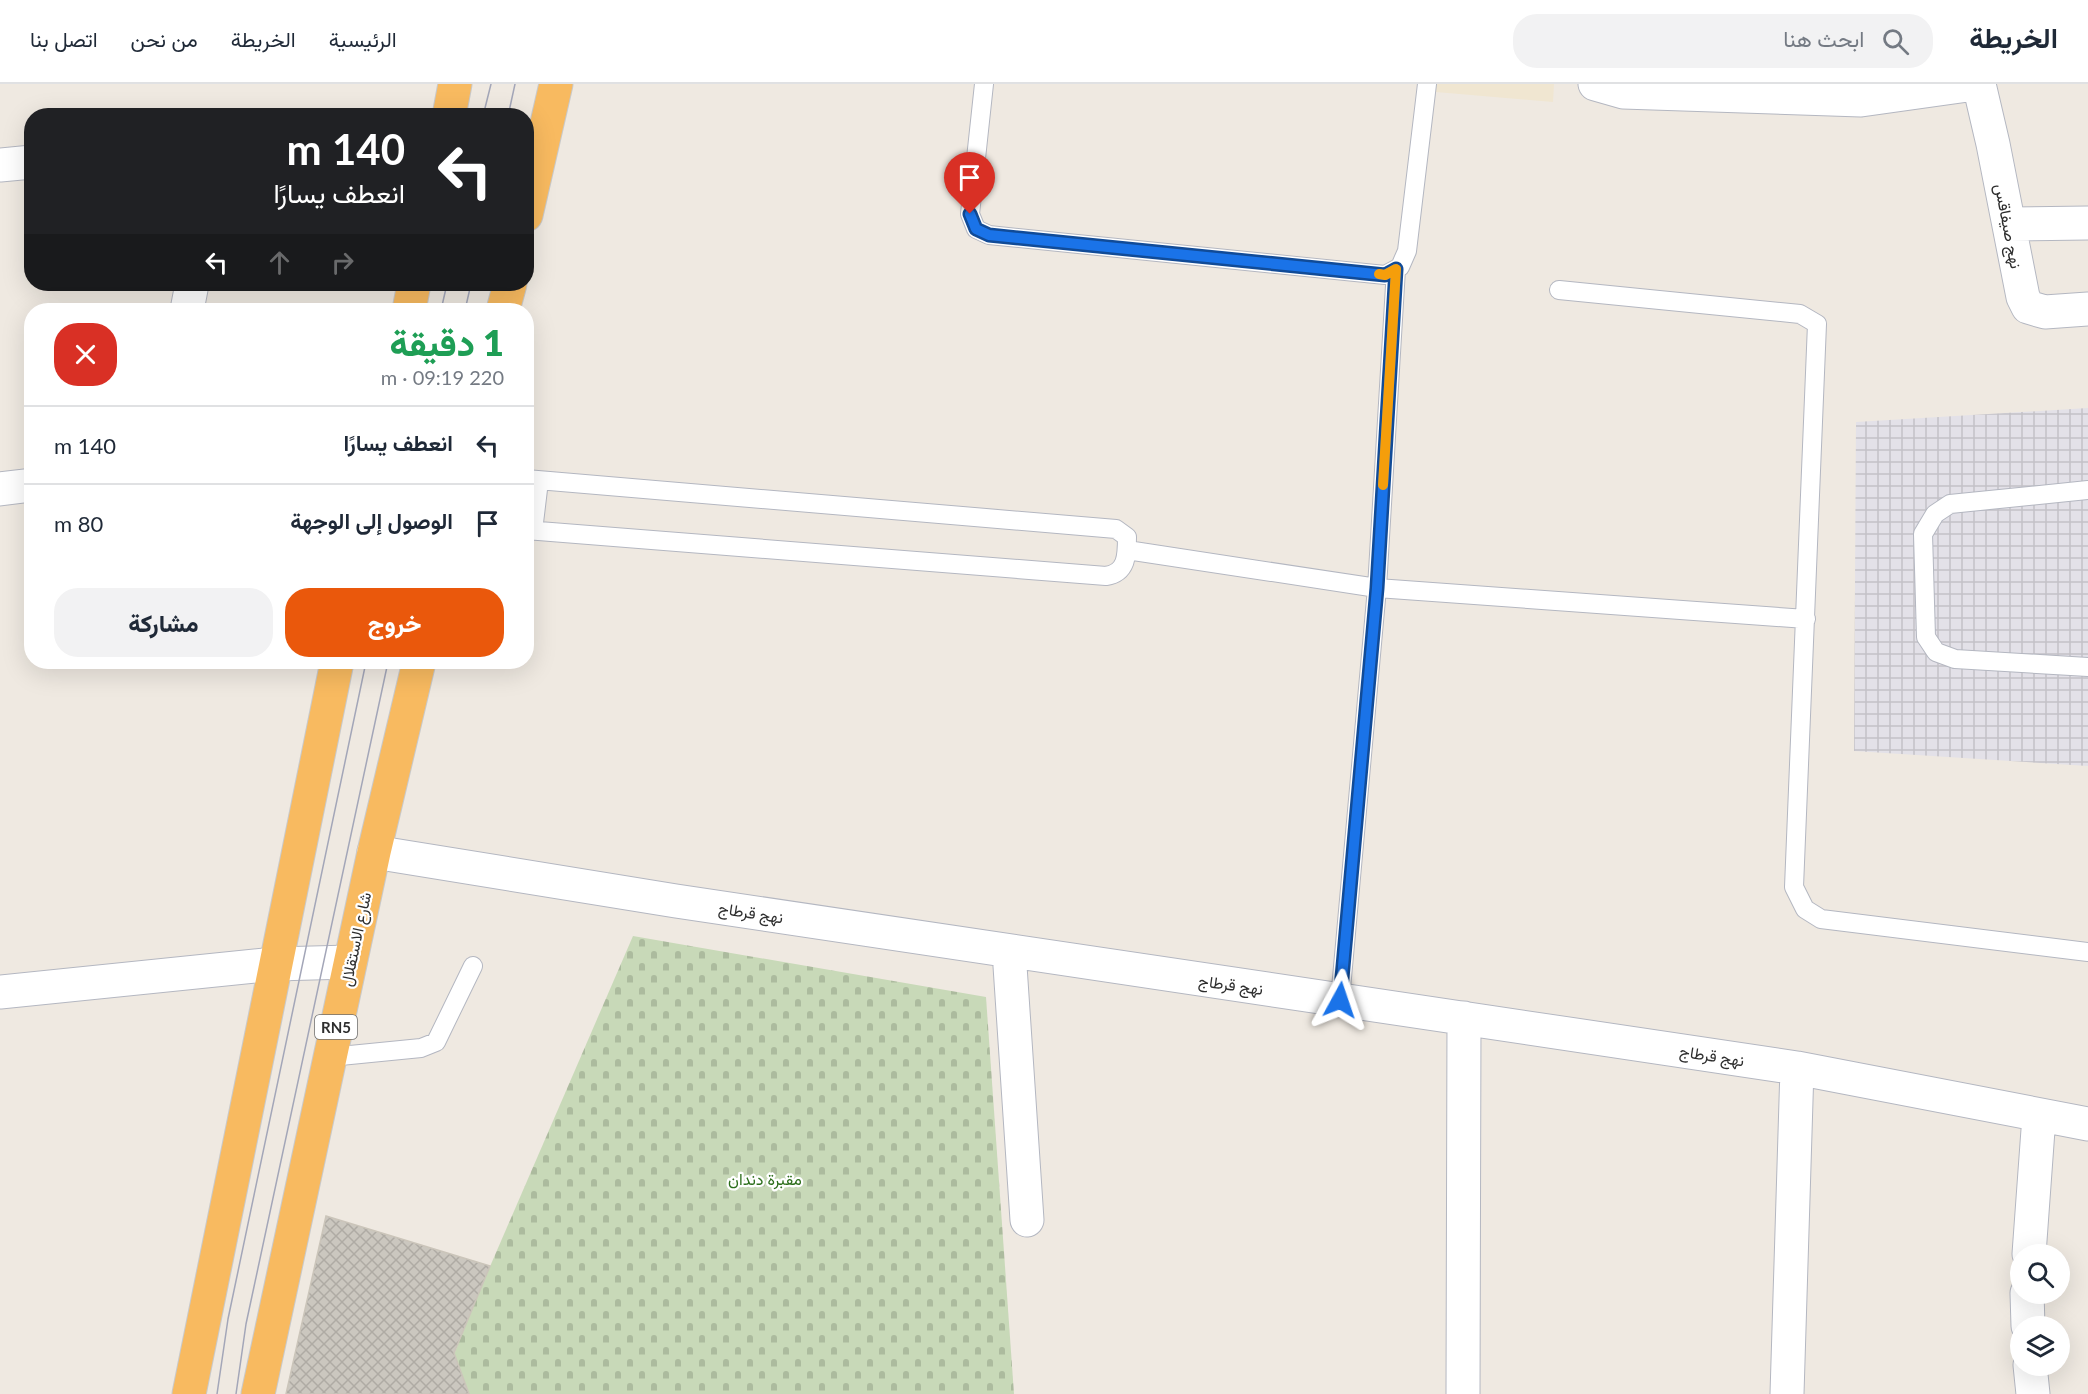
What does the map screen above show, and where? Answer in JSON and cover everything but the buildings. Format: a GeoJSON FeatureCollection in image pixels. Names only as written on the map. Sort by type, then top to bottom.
{"type":"FeatureCollection","features":[{"type":"Feature","properties":{"kind":"highway"},"geometry":{"type":"LineString","coordinates":[[450,108],[455,84]]}},
{"type":"Feature","properties":{"kind":"highway"},"geometry":{"type":"LineString","coordinates":[[534,152],[555,84]]}},
{"type":"Feature","properties":{"kind":"highway"},"geometry":{"type":"LineString","coordinates":[[189,1394],[336,669]]}},
{"type":"Feature","properties":{"kind":"highway","name":"شارع الاستقلال"},"geometry":{"type":"LineString","coordinates":[[258,1394],[374,852],[418,669]]}},
{"type":"Feature","properties":{"kind":"street","name":"نهج صيفاقس"},"geometry":{"type":"LineString","coordinates":[[1595,84],[1623,92],[1861,100],[1977,84],[2023,297],[2028,307],[2044,312],[2088,309]]}},
{"type":"Feature","properties":{"kind":"street"},"geometry":{"type":"LineString","coordinates":[[0,165],[24,163]]}},
{"type":"Feature","properties":{"kind":"street"},"geometry":{"type":"LineString","coordinates":[[2009,224],[2088,223]]}},
{"type":"Feature","properties":{"kind":"street"},"geometry":{"type":"LineString","coordinates":[[0,489],[24,486]]}},
{"type":"Feature","properties":{"kind":"street","name":"نهج قرطاج"},"geometry":{"type":"LineString","coordinates":[[374,852],[687,903],[1797,1068],[2088,1124]]}},
{"type":"Feature","properties":{"kind":"street"},"geometry":{"type":"LineString","coordinates":[[1009,951],[1027,1220]]}},
{"type":"Feature","properties":{"kind":"street"},"geometry":{"type":"LineString","coordinates":[[0,992],[275,964],[350,962]]}},
{"type":"Feature","properties":{"kind":"street"},"geometry":{"type":"LineString","coordinates":[[1463,1394],[1464,1018]]}},
{"type":"Feature","properties":{"kind":"street"},"geometry":{"type":"LineString","coordinates":[[1786,1394],[1797,1068]]}},
{"type":"Feature","properties":{"kind":"street"},"geometry":{"type":"LineString","coordinates":[[2031,1244],[2039,1116]]}},
{"type":"Feature","properties":{"kind":"street"},"geometry":{"type":"LineString","coordinates":[[2031,1376],[2033,1394]]}},
{"type":"Feature","properties":{"kind":"lane"},"geometry":{"type":"LineString","coordinates":[[984,84],[970,214],[976,229],[989,235],[1385,275],[1400,267],[1407,251],[1426,84]]}},
{"type":"Feature","properties":{"kind":"lane"},"geometry":{"type":"LineString","coordinates":[[1340,1000],[1377,588],[1396,269]]}},
{"type":"Feature","properties":{"kind":"lane"},"geometry":{"type":"LineString","coordinates":[[1559,290],[1800,314],[1817,324],[1794,887],[1804,909],[1821,919],[2088,952]]}},
{"type":"Feature","properties":{"kind":"lane"},"geometry":{"type":"LineString","coordinates":[[534,480],[1116,528],[1127,537],[1127,550],[1126,562],[1120,571],[1106,576],[534,531]]}},
{"type":"Feature","properties":{"kind":"lane"},"geometry":{"type":"LineString","coordinates":[[2088,490],[1950,504],[1935,514],[1923,534],[1926,637],[1936,652],[1955,658],[2088,667]]}},
{"type":"Feature","properties":{"kind":"lane"},"geometry":{"type":"LineString","coordinates":[[1127,550],[1377,588],[1806,619]]}},
{"type":"Feature","properties":{"kind":"lane"},"geometry":{"type":"LineString","coordinates":[[330,1057],[421,1048],[436,1042],[473,966]]}},
{"type":"Feature","properties":{"kind":"shaded area"},"geometry":{"type":"Polygon","coordinates":[[[1436,84],[1554,84],[1553,102],[1436,92],[1436,84]]]}},
{"type":"Feature","properties":{"kind":"shaded area"},"geometry":{"type":"Polygon","coordinates":[[[2088,408],[2088,766],[1854,751],[1856,422],[2088,408]]]}},
{"type":"Feature","properties":{"kind":"green space","name":"مقبرة دندان"},"geometry":{"type":"Polygon","coordinates":[[[633,936],[986,997],[1014,1394],[438,1394],[479,1292],[633,936]]]}},
{"type":"Feature","properties":{"kind":"tram line"},"geometry":{"type":"LineString","coordinates":[[485,108],[491,84]]}},
{"type":"Feature","properties":{"kind":"tram line"},"geometry":{"type":"LineString","coordinates":[[510,108],[515,84]]}},
{"type":"Feature","properties":{"kind":"tram line"},"geometry":{"type":"LineString","coordinates":[[443,303],[445,291]]}},
{"type":"Feature","properties":{"kind":"tram line"},"geometry":{"type":"LineString","coordinates":[[467,303],[469,291]]}},
{"type":"Feature","properties":{"kind":"tram line"},"geometry":{"type":"LineString","coordinates":[[217,1394],[228,1319],[365,669]]}},
{"type":"Feature","properties":{"kind":"tram line"},"geometry":{"type":"LineString","coordinates":[[236,1394],[246,1324],[386,669]]}},
{"type":"Feature","properties":{"kind":"slow traffic"},"geometry":{"type":"LineString","coordinates":[[1379,274],[1385,275],[1396,269],[1383,485]]}},
{"type":"Feature","properties":{"kind":"route"},"geometry":{"type":"LineString","coordinates":[[970,214],[976,229],[989,235],[1385,275],[1396,269],[1377,588],[1340,1000]]}}]}
